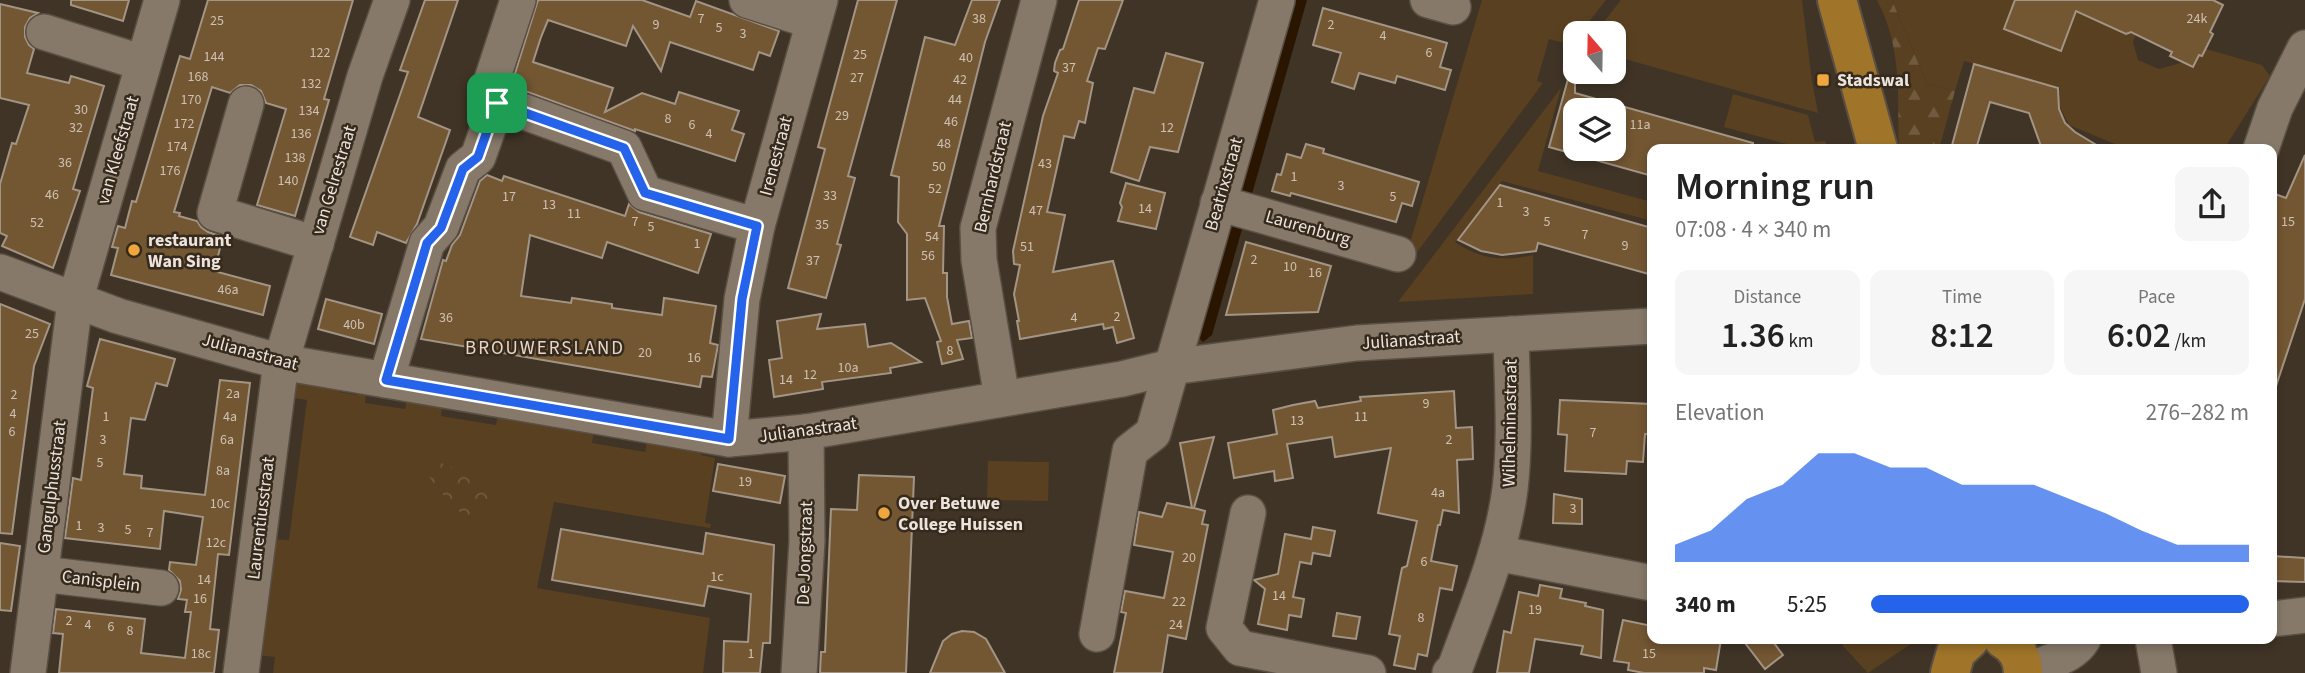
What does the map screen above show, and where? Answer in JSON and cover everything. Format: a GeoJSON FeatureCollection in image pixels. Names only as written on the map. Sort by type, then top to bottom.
{"type":"FeatureCollection","features":[{"type":"Feature","properties":{"kind":"main road"},"geometry":{"type":"LineString","coordinates":[[1824,0],[1859,144]]}},
{"type":"Feature","properties":{"kind":"main road"},"geometry":{"type":"LineString","coordinates":[[1837,0],[1877,144]]}},
{"type":"Feature","properties":{"kind":"street","name":"van Kleefstraat"},"geometry":{"type":"LineString","coordinates":[[75,301],[162,0]]}},
{"type":"Feature","properties":{"kind":"street","name":"van Gelrestraat"},"geometry":{"type":"LineString","coordinates":[[281,362],[365,76],[393,0]]}},
{"type":"Feature","properties":{"kind":"street"},"geometry":{"type":"LineString","coordinates":[[386,380],[427,243],[441,228],[463,169],[478,157],[518,0]]}},
{"type":"Feature","properties":{"kind":"street"},"geometry":{"type":"LineString","coordinates":[[747,0],[816,10]]}},
{"type":"Feature","properties":{"kind":"street","name":"Bernhardstraat"},"geometry":{"type":"LineString","coordinates":[[1002,398],[979,260],[978,228],[1039,0]]}},
{"type":"Feature","properties":{"kind":"street","name":"Beatrixstraat"},"geometry":{"type":"LineString","coordinates":[[1171,367],[1232,207],[1277,0]]}},
{"type":"Feature","properties":{"kind":"street","name":"Irenestraat"},"geometry":{"type":"LineString","coordinates":[[729,439],[742,299],[757,226],[816,10]]}},
{"type":"Feature","properties":{"kind":"street"},"geometry":{"type":"LineString","coordinates":[[44,32],[144,63]]}},
{"type":"Feature","properties":{"kind":"street"},"geometry":{"type":"LineString","coordinates":[[2263,144],[2275,108],[2301,64]]}},
{"type":"Feature","properties":{"kind":"street"},"geometry":{"type":"LineString","coordinates":[[491,100],[624,148],[645,193],[757,226]]}},
{"type":"Feature","properties":{"kind":"street"},"geometry":{"type":"LineString","coordinates":[[246,104],[215,213],[316,244]]}},
{"type":"Feature","properties":{"kind":"street","name":"Laurenburg"},"geometry":{"type":"LineString","coordinates":[[1232,207],[1398,254]]}},
{"type":"Feature","properties":{"kind":"street","name":"Julianastraat"},"geometry":{"type":"LineString","coordinates":[[0,272],[118,316],[281,362],[729,439],[806,432],[1122,379],[1171,367],[1357,343],[1647,326]]}},
{"type":"Feature","properties":{"kind":"street","name":"Gangulphusstraat"},"geometry":{"type":"LineString","coordinates":[[28,673],[75,301]]}},
{"type":"Feature","properties":{"kind":"street","name":"Wilhelminastraat"},"geometry":{"type":"LineString","coordinates":[[1450,673],[1455,668],[1496,553],[1510,489],[1514,422],[1511,334]]}},
{"type":"Feature","properties":{"kind":"street","name":"Laurentiusstraat"},"geometry":{"type":"LineString","coordinates":[[241,673],[281,362]]}},
{"type":"Feature","properties":{"kind":"street"},"geometry":{"type":"LineString","coordinates":[[1097,634],[1130,451],[1153,433],[1171,367]]}},
{"type":"Feature","properties":{"kind":"street","name":"De Jongstraat"},"geometry":{"type":"LineString","coordinates":[[799,673],[807,541],[806,432]]}},
{"type":"Feature","properties":{"kind":"street"},"geometry":{"type":"LineString","coordinates":[[1248,513],[1224,628],[1240,648],[1300,667],[1368,673]]}},
{"type":"Feature","properties":{"kind":"street"},"geometry":{"type":"LineString","coordinates":[[1496,553],[1647,582]]}},
{"type":"Feature","properties":{"kind":"street","name":"Canisplein"},"geometry":{"type":"LineString","coordinates":[[41,574],[161,588]]}},
{"type":"Feature","properties":{"kind":"street"},"geometry":{"type":"LineString","coordinates":[[2277,618],[2305,615]]}},
{"type":"Feature","properties":{"kind":"street"},"geometry":{"type":"LineString","coordinates":[[2023,654],[2040,665],[2075,650],[2079,644]]}},
{"type":"Feature","properties":{"kind":"street"},"geometry":{"type":"LineString","coordinates":[[2153,644],[2159,673]]}},
{"type":"Feature","properties":{"kind":"green space"},"geometry":{"type":"Polygon","coordinates":[[[1482,0],[1606,0],[1589,21],[1563,21],[1563,43],[1549,39],[1537,81],[1543,83],[1406,267],[1404,263],[1482,0]]]}},
{"type":"Feature","properties":{"kind":"green space"},"geometry":{"type":"Polygon","coordinates":[[[1621,0],[1802,0],[1818,113],[1626,59],[1626,21],[1604,21],[1621,0]]]}},
{"type":"Feature","properties":{"kind":"green space"},"geometry":{"type":"Polygon","coordinates":[[[1877,0],[1892,0],[1927,84],[1955,91],[1940,144],[1899,144],[1897,73],[1885,18],[1877,0]]]}},
{"type":"Feature","properties":{"kind":"green space"},"geometry":{"type":"Polygon","coordinates":[[[1892,0],[2149,0],[2133,42],[2138,60],[2159,69],[2184,62],[2206,49],[2262,65],[2270,76],[2227,144],[2115,144],[2069,125],[2060,107],[2060,88],[1964,61],[1955,91],[1927,84],[1892,0]]]}},
{"type":"Feature","properties":{"kind":"green space"},"geometry":{"type":"Polygon","coordinates":[[[1561,88],[1538,171],[1647,201],[1647,220],[1502,181],[1455,242],[1492,258],[1533,255],[1533,294],[1398,302],[1561,88]]]}},
{"type":"Feature","properties":{"kind":"green space"},"geometry":{"type":"Polygon","coordinates":[[[1733,94],[1808,115],[1815,142],[1825,141],[1826,144],[1787,144],[1724,127],[1733,94]]]}},
{"type":"Feature","properties":{"kind":"green space"},"geometry":{"type":"Polygon","coordinates":[[[302,379],[340,381],[339,392],[357,395],[360,383],[367,384],[365,403],[405,409],[409,390],[443,397],[441,416],[496,425],[500,406],[595,423],[592,443],[645,452],[649,432],[702,442],[701,455],[715,458],[705,523],[711,524],[710,528],[554,502],[537,588],[710,618],[703,673],[273,673],[275,657],[257,655],[269,539],[289,540],[307,400],[288,397],[294,384],[302,379]]]}},
{"type":"Feature","properties":{"kind":"green space"},"geometry":{"type":"Polygon","coordinates":[[[433,460],[458,469],[493,488],[498,500],[490,516],[470,518],[462,514],[427,474],[427,464],[433,460]]]}},
{"type":"Feature","properties":{"kind":"green space"},"geometry":{"type":"Polygon","coordinates":[[[988,461],[1049,462],[1048,501],[987,500],[988,461]]]}},
{"type":"Feature","properties":{"kind":"green space"},"geometry":{"type":"Polygon","coordinates":[[[1843,644],[1911,644],[1868,673],[1843,644]]]}},
{"type":"Feature","properties":{"kind":"shaded area"},"geometry":{"type":"Polygon","coordinates":[[[1291,0],[1307,0],[1212,335],[1203,342],[1196,335],[1291,0]]]}},
{"type":"Feature","properties":{"kind":"building"},"geometry":{"type":"Polygon","coordinates":[[[71,0],[129,0],[123,21],[71,5],[71,0]]]}},
{"type":"Feature","properties":{"kind":"building"},"geometry":{"type":"Polygon","coordinates":[[[208,0],[353,0],[324,99],[329,100],[295,216],[257,205],[286,109],[266,103],[261,91],[251,85],[240,85],[230,93],[212,87],[174,212],[197,221],[208,232],[223,237],[214,271],[270,286],[263,315],[111,275],[118,248],[112,247],[118,226],[125,228],[132,201],[136,202],[180,56],[190,59],[208,0]]]}},
{"type":"Feature","properties":{"kind":"building"},"geometry":{"type":"Polygon","coordinates":[[[425,0],[458,0],[418,117],[450,130],[417,224],[406,243],[377,232],[373,245],[350,237],[408,72],[400,70],[425,0]]]}},
{"type":"Feature","properties":{"kind":"building"},"geometry":{"type":"Polygon","coordinates":[[[538,0],[642,0],[690,17],[696,1],[779,31],[770,56],[759,52],[753,70],[670,42],[661,71],[633,26],[626,46],[548,20],[541,37],[533,62],[613,88],[605,112],[642,93],[675,104],[679,92],[739,111],[732,130],[744,134],[735,161],[635,131],[511,86],[538,0]]]}},
{"type":"Feature","properties":{"kind":"building"},"geometry":{"type":"Polygon","coordinates":[[[858,0],[897,0],[848,176],[855,178],[837,244],[841,245],[826,298],[788,288],[825,149],[818,147],[858,0]]]}},
{"type":"Feature","properties":{"kind":"building"},"geometry":{"type":"Polygon","coordinates":[[[972,0],[1000,0],[985,42],[939,226],[944,226],[943,273],[947,273],[947,297],[952,324],[969,321],[972,338],[957,340],[963,359],[942,364],[937,342],[941,341],[925,298],[907,300],[907,234],[898,222],[899,177],[891,175],[925,37],[955,45],[972,0]]]}},
{"type":"Feature","properties":{"kind":"building"},"geometry":{"type":"Polygon","coordinates":[[[1079,0],[1123,0],[1105,49],[1098,48],[1087,81],[1093,83],[1085,123],[1079,121],[1074,138],[1064,136],[1047,212],[1065,215],[1053,272],[1113,261],[1134,338],[1117,343],[1113,327],[1104,329],[1103,324],[1020,339],[1014,294],[1020,265],[1014,264],[1013,251],[1043,116],[1058,73],[1054,71],[1055,63],[1060,50],[1063,49],[1079,0]]]}},
{"type":"Feature","properties":{"kind":"building"},"geometry":{"type":"Polygon","coordinates":[[[2015,0],[2213,0],[2223,5],[2210,32],[2213,34],[2193,67],[2170,56],[2172,52],[2131,32],[2126,34],[2076,11],[2061,51],[2004,29],[2015,0]]]}},
{"type":"Feature","properties":{"kind":"building"},"geometry":{"type":"Polygon","coordinates":[[[0,4],[38,13],[30,18],[25,27],[25,37],[34,49],[27,73],[69,83],[71,76],[104,86],[73,189],[80,191],[53,268],[2,246],[7,236],[0,233],[0,184],[12,143],[16,144],[29,105],[0,98],[0,4]]]}},
{"type":"Feature","properties":{"kind":"building"},"geometry":{"type":"Polygon","coordinates":[[[1323,8],[1447,43],[1440,67],[1451,70],[1445,90],[1397,76],[1395,83],[1359,73],[1354,89],[1332,82],[1341,53],[1313,45],[1323,8]]]}},
{"type":"Feature","properties":{"kind":"building"},"geometry":{"type":"Polygon","coordinates":[[[1166,53],[1203,63],[1178,152],[1150,147],[1139,181],[1111,172],[1134,88],[1154,93],[1166,53]]]}},
{"type":"Feature","properties":{"kind":"building"},"geometry":{"type":"Polygon","coordinates":[[[1974,64],[2058,88],[2059,109],[2065,123],[2095,144],[2040,144],[2029,113],[1990,102],[1977,144],[1952,144],[1974,64]]]}},
{"type":"Feature","properties":{"kind":"building"},"geometry":{"type":"Polygon","coordinates":[[[1567,84],[1575,84],[1575,93],[1593,98],[1563,98],[1563,151],[1549,147],[1567,84]]]}},
{"type":"Feature","properties":{"kind":"building"},"geometry":{"type":"Polygon","coordinates":[[[1626,107],[1753,143],[1753,144],[1647,144],[1647,175],[1599,161],[1626,161],[1626,107]]]}},
{"type":"Feature","properties":{"kind":"building"},"geometry":{"type":"Polygon","coordinates":[[[1306,144],[1324,149],[1323,153],[1419,182],[1412,206],[1402,203],[1396,222],[1291,193],[1290,196],[1272,191],[1277,174],[1281,175],[1287,154],[1301,158],[1306,144]]]}},
{"type":"Feature","properties":{"kind":"building"},"geometry":{"type":"Polygon","coordinates":[[[2305,155],[2305,299],[2277,383],[2277,195],[2286,198],[2305,155]]]}},
{"type":"Feature","properties":{"kind":"building"},"geometry":{"type":"Polygon","coordinates":[[[487,175],[502,181],[504,176],[625,216],[629,204],[639,212],[711,234],[698,273],[607,242],[602,258],[530,235],[521,296],[571,303],[572,298],[612,304],[612,308],[662,315],[664,298],[716,306],[710,343],[718,345],[712,377],[702,376],[700,387],[421,339],[443,260],[446,261],[452,245],[460,235],[480,181],[487,175]]]}},
{"type":"Feature","properties":{"kind":"building"},"geometry":{"type":"Polygon","coordinates":[[[1126,183],[1165,193],[1156,229],[1118,221],[1126,183]]]}},
{"type":"Feature","properties":{"kind":"building"},"geometry":{"type":"Polygon","coordinates":[[[1500,185],[1647,227],[1647,274],[1538,243],[1536,251],[1502,255],[1481,251],[1458,240],[1500,185]]]}},
{"type":"Feature","properties":{"kind":"building"},"geometry":{"type":"Polygon","coordinates":[[[1246,242],[1331,266],[1318,312],[1226,315],[1246,242]]]}},
{"type":"Feature","properties":{"kind":"building"},"geometry":{"type":"Polygon","coordinates":[[[326,299],[382,314],[374,344],[318,329],[326,299]]]}},
{"type":"Feature","properties":{"kind":"building"},"geometry":{"type":"Polygon","coordinates":[[[0,304],[50,324],[34,366],[12,534],[0,533],[0,304]]]}},
{"type":"Feature","properties":{"kind":"building"},"geometry":{"type":"Polygon","coordinates":[[[821,314],[817,329],[865,324],[868,347],[891,343],[921,362],[890,368],[891,373],[822,382],[823,389],[774,397],[769,360],[782,358],[777,321],[821,314]]]}},
{"type":"Feature","properties":{"kind":"building"},"geometry":{"type":"Polygon","coordinates":[[[100,339],[175,359],[167,386],[156,383],[145,420],[131,418],[124,474],[142,476],[141,488],[205,495],[220,380],[250,383],[229,555],[218,554],[210,629],[219,630],[214,673],[59,673],[63,634],[53,633],[56,609],[145,619],[141,653],[185,658],[191,612],[185,612],[187,600],[178,599],[180,581],[169,570],[170,562],[196,565],[203,517],[164,511],[160,549],[65,538],[73,478],[81,480],[93,388],[87,386],[100,339]]]}},
{"type":"Feature","properties":{"kind":"building"},"geometry":{"type":"Polygon","coordinates":[[[1454,391],[1456,428],[1472,427],[1473,459],[1457,460],[1459,513],[1443,510],[1438,525],[1431,561],[1457,566],[1452,590],[1440,588],[1427,656],[1418,654],[1415,669],[1394,665],[1400,636],[1389,634],[1402,568],[1407,566],[1417,521],[1378,513],[1391,448],[1335,457],[1332,437],[1287,444],[1293,478],[1275,481],[1274,471],[1234,478],[1228,443],[1277,434],[1273,410],[1293,405],[1315,401],[1318,408],[1361,401],[1360,397],[1454,391]]]}},
{"type":"Feature","properties":{"kind":"building"},"geometry":{"type":"Polygon","coordinates":[[[1560,400],[1647,404],[1643,462],[1627,461],[1626,474],[1565,471],[1567,435],[1558,434],[1560,400]]]}},
{"type":"Feature","properties":{"kind":"building"},"geometry":{"type":"Polygon","coordinates":[[[1214,437],[1194,508],[1205,511],[1202,524],[1208,525],[1186,639],[1168,635],[1162,673],[1114,673],[1126,613],[1121,612],[1125,591],[1164,598],[1173,552],[1134,545],[1139,512],[1162,517],[1167,503],[1192,508],[1180,443],[1214,437]]]}},
{"type":"Feature","properties":{"kind":"building"},"geometry":{"type":"Polygon","coordinates":[[[718,464],[785,476],[780,503],[713,491],[718,464]]]}},
{"type":"Feature","properties":{"kind":"building"},"geometry":{"type":"Polygon","coordinates":[[[859,475],[914,477],[906,673],[820,673],[821,652],[825,652],[831,509],[857,510],[859,475]]]}},
{"type":"Feature","properties":{"kind":"building"},"geometry":{"type":"Polygon","coordinates":[[[1554,494],[1582,499],[1582,524],[1553,523],[1554,494]]]}},
{"type":"Feature","properties":{"kind":"building"},"geometry":{"type":"Polygon","coordinates":[[[1313,527],[1335,531],[1330,556],[1313,553],[1311,564],[1300,562],[1293,597],[1304,599],[1301,617],[1289,615],[1287,630],[1258,624],[1265,589],[1254,580],[1278,574],[1285,534],[1311,539],[1313,527]]]}},
{"type":"Feature","properties":{"kind":"building"},"geometry":{"type":"Polygon","coordinates":[[[561,529],[703,554],[706,533],[774,545],[770,643],[763,643],[760,673],[723,673],[724,641],[748,642],[751,594],[708,586],[704,606],[552,580],[561,529]]]}},
{"type":"Feature","properties":{"kind":"building"},"geometry":{"type":"Polygon","coordinates":[[[0,543],[20,546],[11,611],[0,610],[0,543]]]}},
{"type":"Feature","properties":{"kind":"building"},"geometry":{"type":"Polygon","coordinates":[[[2277,556],[2305,558],[2305,582],[2277,581],[2277,556]]]}},
{"type":"Feature","properties":{"kind":"building"},"geometry":{"type":"Polygon","coordinates":[[[1540,585],[1562,589],[1560,598],[1586,603],[1585,606],[1603,610],[1601,658],[1581,654],[1583,646],[1535,639],[1529,673],[1497,673],[1504,631],[1511,633],[1519,592],[1538,596],[1540,585]]]}},
{"type":"Feature","properties":{"kind":"building"},"geometry":{"type":"Polygon","coordinates":[[[1337,613],[1360,617],[1356,639],[1333,636],[1337,613]]]}},
{"type":"Feature","properties":{"kind":"building"},"geometry":{"type":"Polygon","coordinates":[[[1623,620],[1647,625],[1647,644],[1720,644],[1716,670],[1704,668],[1704,673],[1644,673],[1628,670],[1629,663],[1614,661],[1623,620]]]}},
{"type":"Feature","properties":{"kind":"building"},"geometry":{"type":"Polygon","coordinates":[[[962,631],[974,632],[986,639],[1005,673],[930,673],[943,641],[962,631]]]}},
{"type":"Feature","properties":{"kind":"building"},"geometry":{"type":"Polygon","coordinates":[[[1746,644],[1775,644],[1783,655],[1765,669],[1746,644]]]}},
{"type":"Feature","properties":{"kind":"place","name":"Stadswal"},"geometry":{"type":"Point","coordinates":[1823,80]}},
{"type":"Feature","properties":{"kind":"place","name":"restaurant Wan Sing"},"geometry":{"type":"Point","coordinates":[134,250]}},
{"type":"Feature","properties":{"kind":"place","name":"Over Betuwe College Huissen"},"geometry":{"type":"Point","coordinates":[884,513]}},
{"type":"Feature","properties":{"kind":"district","name":"BROUWERSLAND"},"geometry":{"type":"Point","coordinates":[545,348]}},
{"type":"Feature","properties":{"kind":"route"},"geometry":{"type":"LineString","coordinates":[[497,103],[624,148],[645,193],[757,226],[742,299],[729,439],[386,380],[427,243],[441,228],[463,169],[478,157],[497,103]]}}]}
